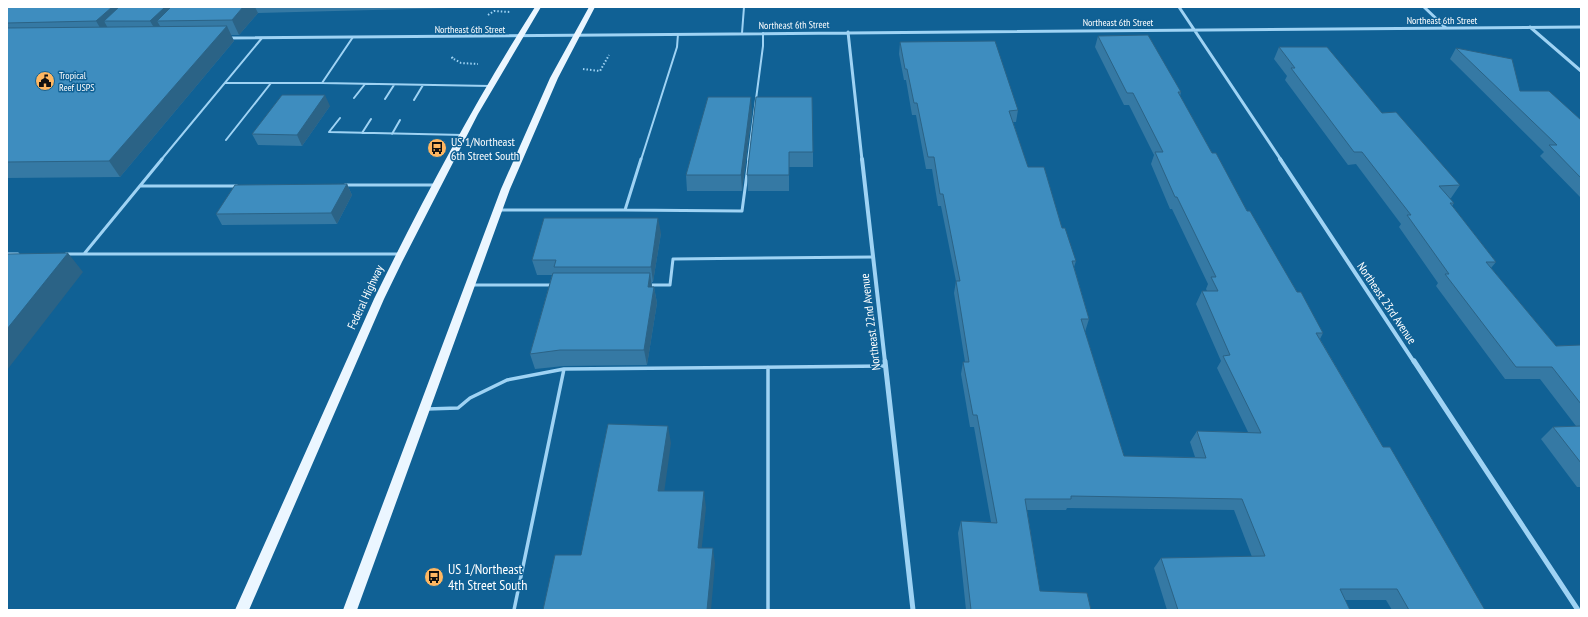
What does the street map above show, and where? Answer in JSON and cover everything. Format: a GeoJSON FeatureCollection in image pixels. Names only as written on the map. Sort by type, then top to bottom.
{"type":"FeatureCollection","features":[{"type":"Feature","properties":{"kind":"main road","name":"Federal Highway"},"geometry":{"type":"LineString","coordinates":[[242,610],[376,306],[401,254],[490,86],[538,7]]}},
{"type":"Feature","properties":{"kind":"main road"},"geometry":{"type":"LineString","coordinates":[[350,610],[509,178],[543,102],[575,36],[592,7]]}},
{"type":"Feature","properties":{"kind":"street","name":"Northeast 23rd Avenue"},"geometry":{"type":"LineString","coordinates":[[1179,7],[1578,610]]}},
{"type":"Feature","properties":{"kind":"street"},"geometry":{"type":"LineString","coordinates":[[1424,7],[1446,28]]}},
{"type":"Feature","properties":{"kind":"street"},"geometry":{"type":"LineString","coordinates":[[1530,27],[1581,71]]}},
{"type":"Feature","properties":{"kind":"street","name":"Northeast 6th Street"},"geometry":{"type":"LineString","coordinates":[[222,38],[1581,27]]}},
{"type":"Feature","properties":{"kind":"street","name":"Northeast 22nd Avenue"},"geometry":{"type":"LineString","coordinates":[[848,32],[913,610]]}},
{"type":"Feature","properties":{"kind":"lane"},"geometry":{"type":"LineString","coordinates":[[742,33],[744,7]]}},
{"type":"Feature","properties":{"kind":"lane"},"geometry":{"type":"LineString","coordinates":[[497,210],[742,211],[763,46],[763,33]]}},
{"type":"Feature","properties":{"kind":"lane"},"geometry":{"type":"LineString","coordinates":[[625,210],[676,47],[678,34]]}},
{"type":"Feature","properties":{"kind":"lane"},"geometry":{"type":"LineString","coordinates":[[322,83],[353,37]]}},
{"type":"Feature","properties":{"kind":"lane"},"geometry":{"type":"LineString","coordinates":[[84,254],[262,38]]}},
{"type":"Feature","properties":{"kind":"lane"},"geometry":{"type":"LineString","coordinates":[[225,83],[490,86]]}},
{"type":"Feature","properties":{"kind":"lane"},"geometry":{"type":"LineString","coordinates":[[226,140],[271,83]]}},
{"type":"Feature","properties":{"kind":"lane"},"geometry":{"type":"LineString","coordinates":[[354,98],[365,84]]}},
{"type":"Feature","properties":{"kind":"lane"},"geometry":{"type":"LineString","coordinates":[[385,99],[394,85]]}},
{"type":"Feature","properties":{"kind":"lane"},"geometry":{"type":"LineString","coordinates":[[414,100],[423,85]]}},
{"type":"Feature","properties":{"kind":"lane"},"geometry":{"type":"LineString","coordinates":[[340,118],[329,132],[463,135]]}},
{"type":"Feature","properties":{"kind":"lane"},"geometry":{"type":"LineString","coordinates":[[362,133],[371,119]]}},
{"type":"Feature","properties":{"kind":"lane"},"geometry":{"type":"LineString","coordinates":[[392,134],[400,120]]}},
{"type":"Feature","properties":{"kind":"lane"},"geometry":{"type":"LineString","coordinates":[[343,186],[437,185]]}},
{"type":"Feature","properties":{"kind":"lane"},"geometry":{"type":"LineString","coordinates":[[140,186],[242,186]]}},
{"type":"Feature","properties":{"kind":"lane"},"geometry":{"type":"LineString","coordinates":[[7,254],[22,254]]}},
{"type":"Feature","properties":{"kind":"lane"},"geometry":{"type":"LineString","coordinates":[[61,254],[401,254]]}},
{"type":"Feature","properties":{"kind":"lane"},"geometry":{"type":"LineString","coordinates":[[647,285],[670,285],[673,259],[873,257]]}},
{"type":"Feature","properties":{"kind":"lane"},"geometry":{"type":"LineString","coordinates":[[469,285],[560,285]]}},
{"type":"Feature","properties":{"kind":"lane"},"geometry":{"type":"LineString","coordinates":[[423,410],[458,408],[474,396],[507,380],[564,370],[885,366]]}},
{"type":"Feature","properties":{"kind":"lane"},"geometry":{"type":"LineString","coordinates":[[768,367],[768,610]]}},
{"type":"Feature","properties":{"kind":"lane"},"geometry":{"type":"LineString","coordinates":[[514,610],[564,370]]}},
{"type":"Feature","properties":{"kind":"building"},"geometry":{"type":"Polygon","coordinates":[[[7,7],[112,7],[96,21],[7,23],[7,7]]]}},
{"type":"Feature","properties":{"kind":"building"},"geometry":{"type":"Polygon","coordinates":[[[119,7],[165,7],[150,21],[104,21],[119,7]]]}},
{"type":"Feature","properties":{"kind":"building"},"geometry":{"type":"Polygon","coordinates":[[[171,7],[243,7],[232,20],[157,21],[171,7]]]}},
{"type":"Feature","properties":{"kind":"building"},"geometry":{"type":"Polygon","coordinates":[[[227,26],[109,161],[7,162],[7,28],[227,26]]]}},
{"type":"Feature","properties":{"kind":"building"},"geometry":{"type":"Polygon","coordinates":[[[1148,35],[1181,92],[1178,92],[1212,153],[1216,153],[1247,211],[1250,211],[1297,292],[1301,292],[1323,333],[1316,333],[1383,447],[1390,447],[1485,610],[1409,610],[1397,589],[1340,589],[1350,610],[1178,610],[1161,558],[1265,556],[1242,499],[1071,496],[1071,499],[1025,499],[1040,591],[1087,593],[1091,610],[971,610],[961,521],[997,523],[977,415],[973,415],[963,362],[969,362],[956,281],[960,281],[943,194],[940,194],[934,157],[928,157],[917,103],[914,103],[900,42],[995,41],[1018,110],[1009,111],[1028,167],[1044,167],[1062,228],[1065,228],[1076,261],[1072,261],[1089,319],[1081,319],[1124,456],[1206,458],[1197,431],[1261,433],[1223,356],[1230,355],[1202,291],[1218,291],[1211,277],[1216,277],[1177,197],[1175,197],[1155,152],[1163,152],[1133,93],[1127,93],[1098,36],[1148,35]]]}},
{"type":"Feature","properties":{"kind":"building"},"geometry":{"type":"Polygon","coordinates":[[[1279,47],[1327,47],[1382,113],[1396,112],[1460,185],[1439,186],[1454,203],[1450,203],[1496,262],[1486,262],[1556,346],[1581,345],[1581,404],[1552,367],[1516,367],[1445,274],[1449,274],[1407,215],[1411,215],[1362,152],[1354,152],[1291,68],[1295,68],[1279,47]]]}},
{"type":"Feature","properties":{"kind":"building"},"geometry":{"type":"Polygon","coordinates":[[[1456,48],[1512,59],[1520,91],[1549,91],[1581,120],[1581,178],[1549,145],[1557,145],[1456,48]]]}},
{"type":"Feature","properties":{"kind":"building"},"geometry":{"type":"Polygon","coordinates":[[[282,95],[325,95],[297,135],[252,134],[282,95]]]}},
{"type":"Feature","properties":{"kind":"building"},"geometry":{"type":"Polygon","coordinates":[[[708,97],[751,97],[741,175],[686,175],[708,97]]]}},
{"type":"Feature","properties":{"kind":"building"},"geometry":{"type":"Polygon","coordinates":[[[756,97],[812,97],[813,152],[789,152],[789,175],[747,175],[756,97]]]}},
{"type":"Feature","properties":{"kind":"building"},"geometry":{"type":"Polygon","coordinates":[[[347,184],[331,213],[216,214],[235,185],[347,184]]]}},
{"type":"Feature","properties":{"kind":"building"},"geometry":{"type":"Polygon","coordinates":[[[544,218],[658,218],[651,267],[554,267],[556,260],[532,260],[544,218]]]}},
{"type":"Feature","properties":{"kind":"building"},"geometry":{"type":"Polygon","coordinates":[[[68,253],[7,329],[7,254],[68,253]]]}},
{"type":"Feature","properties":{"kind":"building"},"geometry":{"type":"Polygon","coordinates":[[[553,273],[650,273],[648,287],[654,287],[644,350],[560,350],[530,354],[553,273]]]}},
{"type":"Feature","properties":{"kind":"building"},"geometry":{"type":"Polygon","coordinates":[[[608,424],[668,426],[658,491],[704,491],[698,548],[713,548],[707,610],[543,610],[555,555],[581,555],[608,424]]]}},
{"type":"Feature","properties":{"kind":"building"},"geometry":{"type":"Polygon","coordinates":[[[1581,426],[1581,463],[1553,427],[1581,426]]]}},
{"type":"Feature","properties":{"kind":"place","name":"Tropical Reef USPS"},"geometry":{"type":"Point","coordinates":[45,81]}},
{"type":"Feature","properties":{"kind":"place","name":"US 1/Northeast 6th Street South"},"geometry":{"type":"Point","coordinates":[437,148]}},
{"type":"Feature","properties":{"kind":"place","name":"US 1/Northeast 4th Street South"},"geometry":{"type":"Point","coordinates":[434,577]}}]}
